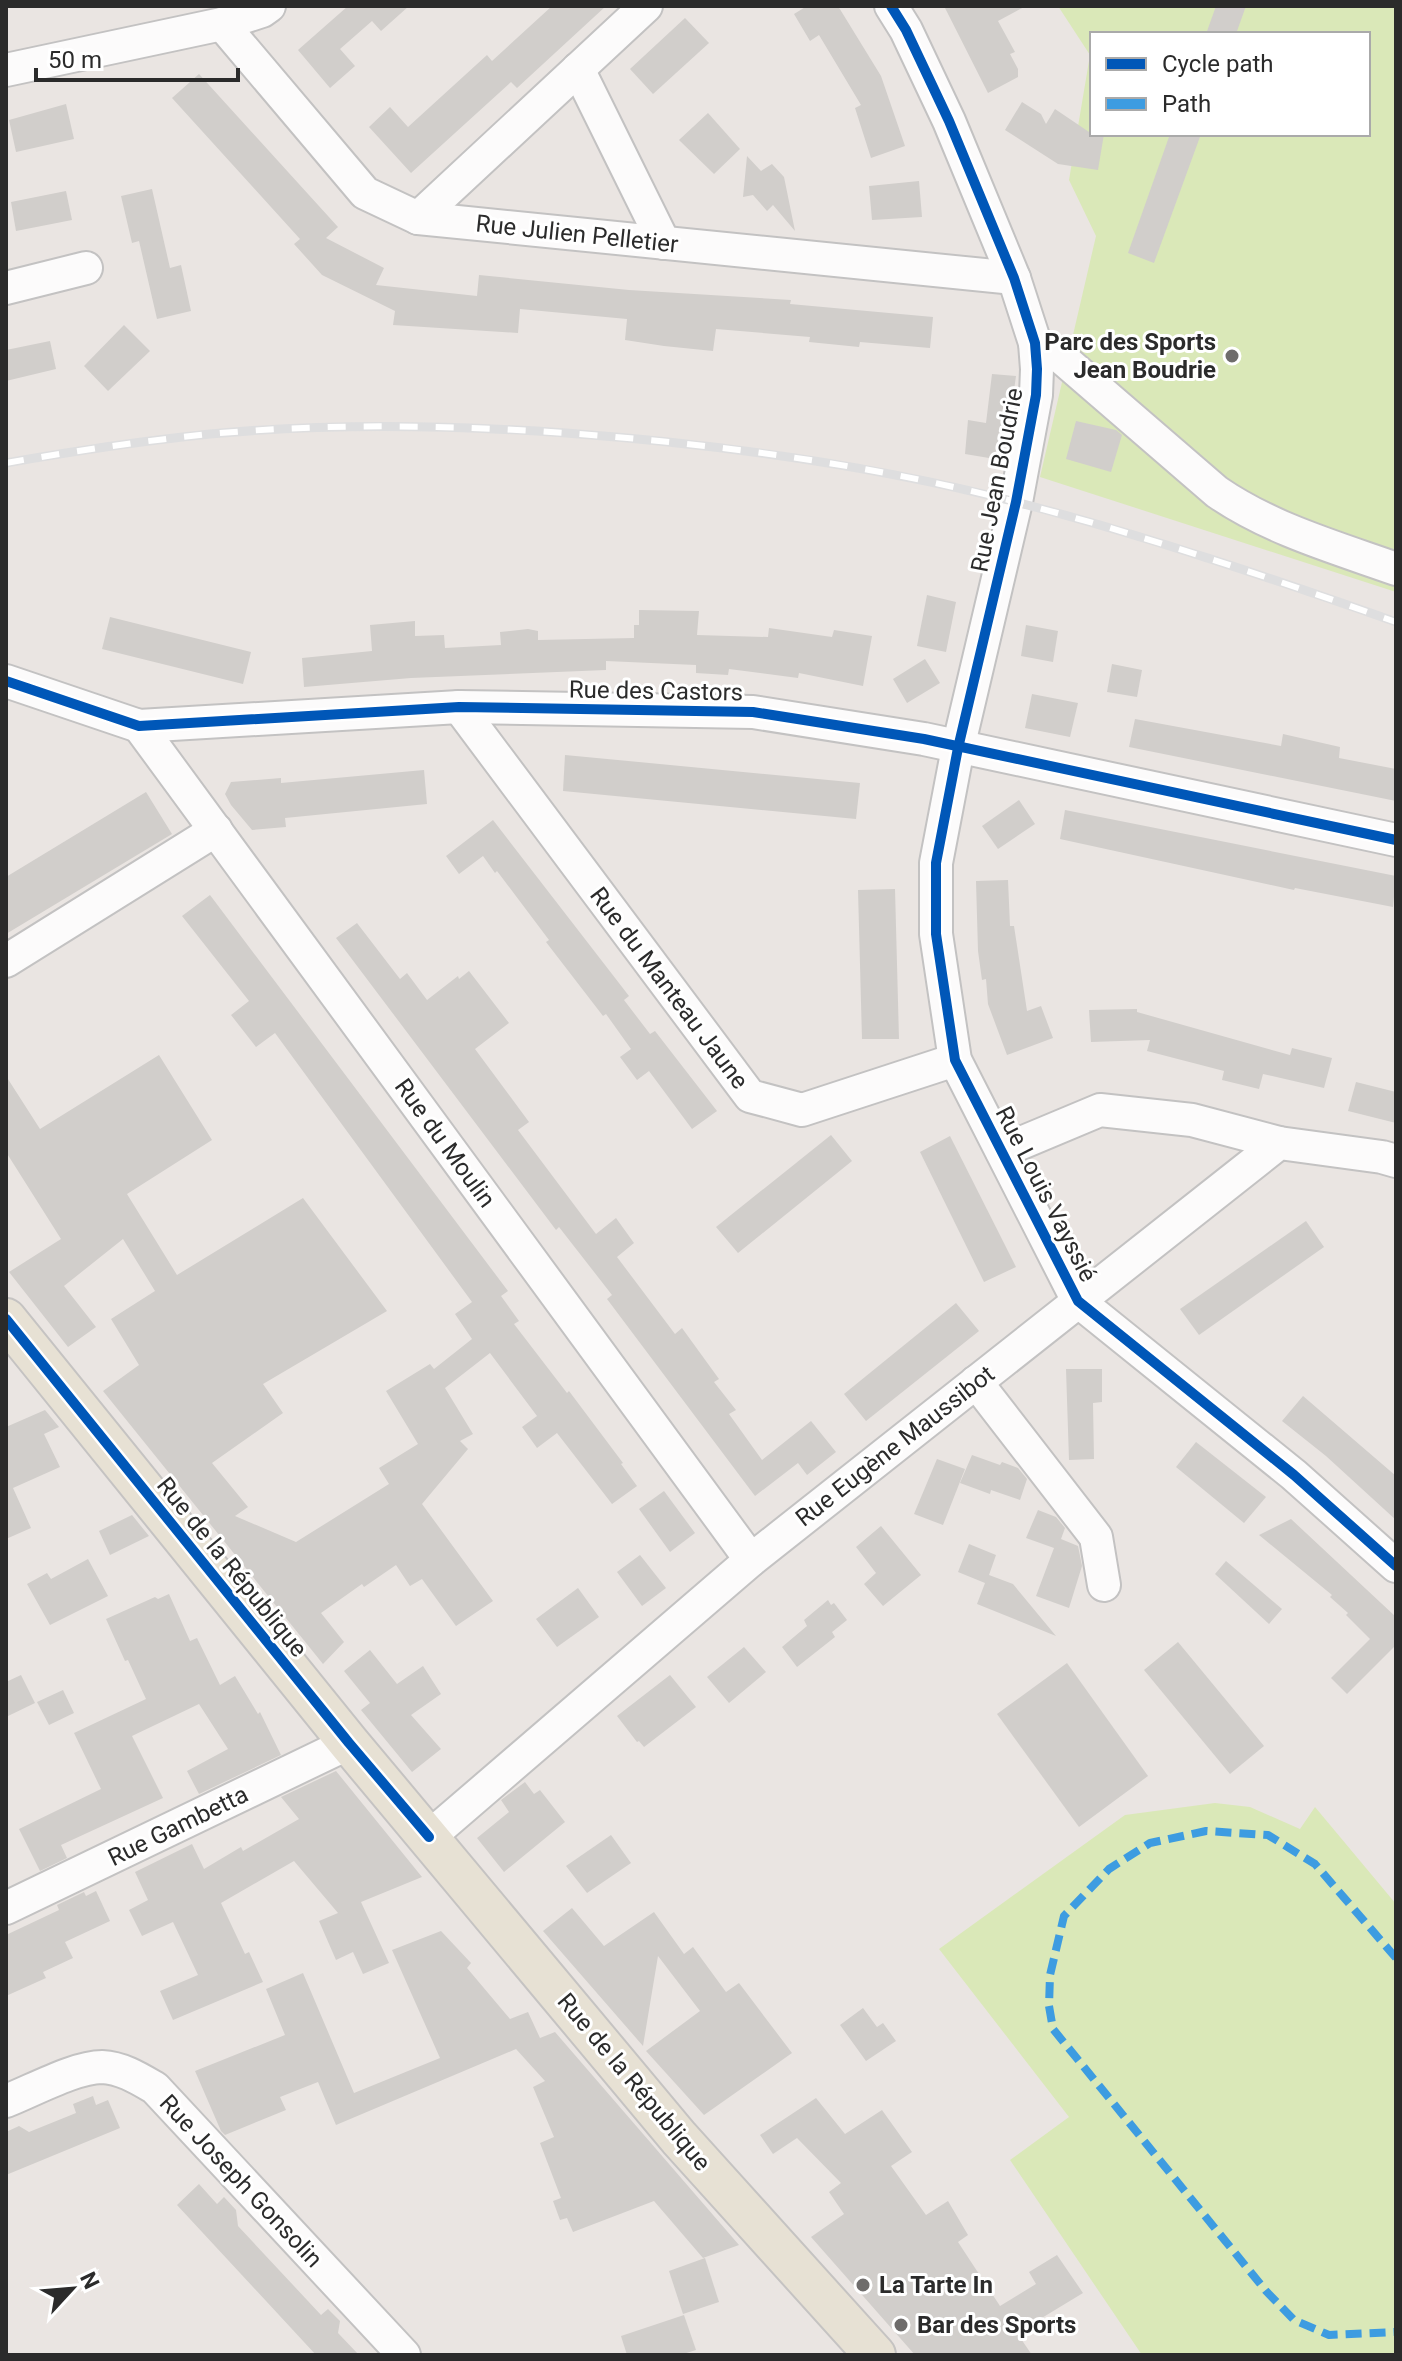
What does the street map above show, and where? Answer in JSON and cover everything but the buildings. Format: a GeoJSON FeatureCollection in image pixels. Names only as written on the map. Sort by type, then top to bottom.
{"type":"FeatureCollection","features":[{"type":"Feature","properties":{"kind":"main road","name":"Rue de la République"},"geometry":{"type":"LineString","coordinates":[[6,1319],[349,1743],[679,2138],[875,2355]]}},
{"type":"Feature","properties":{"kind":"street"},"geometry":{"type":"LineString","coordinates":[[6,70],[222,24],[269,6]]}},
{"type":"Feature","properties":{"kind":"street"},"geometry":{"type":"LineString","coordinates":[[418,218],[646,6]]}},
{"type":"Feature","properties":{"kind":"street","name":"Rue Jean Boudrie"},"geometry":{"type":"LineString","coordinates":[[891,6],[906,30],[949,121],[1014,278],[1035,343],[1036,395],[1016,502],[958,748]]}},
{"type":"Feature","properties":{"kind":"street","name":"Rue Julien Pelletier"},"geometry":{"type":"LineString","coordinates":[[222,24],[365,193],[418,218],[1014,278]]}},
{"type":"Feature","properties":{"kind":"street"},"geometry":{"type":"LineString","coordinates":[[578,69],[664,243]]}},
{"type":"Feature","properties":{"kind":"street"},"geometry":{"type":"LineString","coordinates":[[6,288],[86,268]]}},
{"type":"Feature","properties":{"kind":"street"},"geometry":{"type":"LineString","coordinates":[[1035,343],[1056,353],[1217,492],[1243,510],[1269,524],[1396,569]]}},
{"type":"Feature","properties":{"kind":"street","name":"Rue des Castors"},"geometry":{"type":"LineString","coordinates":[[6,681],[139,726],[459,707],[753,712],[924,739],[1396,840]]}},
{"type":"Feature","properties":{"kind":"street","name":"Rue du Manteau Jaune"},"geometry":{"type":"LineString","coordinates":[[459,707],[750,1096],[802,1110],[955,1060]]}},
{"type":"Feature","properties":{"kind":"street","name":"Rue du Moulin"},"geometry":{"type":"LineString","coordinates":[[139,726],[751,1560]]}},
{"type":"Feature","properties":{"kind":"street","name":"Rue Louis Vayssié"},"geometry":{"type":"LineString","coordinates":[[958,748],[936,863],[936,934],[955,1060],[1078,1301],[1294,1475],[1396,1566]]}},
{"type":"Feature","properties":{"kind":"street"},"geometry":{"type":"LineString","coordinates":[[6,961],[216,830]]}},
{"type":"Feature","properties":{"kind":"street"},"geometry":{"type":"LineString","coordinates":[[1002,1151],[1100,1110],[1192,1120],[1279,1143],[1396,1161]]}},
{"type":"Feature","properties":{"kind":"street","name":"Rue Eugène Maussibot"},"geometry":{"type":"LineString","coordinates":[[429,1837],[751,1560],[1279,1143]]}},
{"type":"Feature","properties":{"kind":"street"},"geometry":{"type":"LineString","coordinates":[[976,1382],[1096,1537],[1104,1585]]}},
{"type":"Feature","properties":{"kind":"street","name":"Rue Gambetta"},"geometry":{"type":"LineString","coordinates":[[6,1908],[349,1743]]}},
{"type":"Feature","properties":{"kind":"street","name":"Rue Joseph Gonsolin"},"geometry":{"type":"LineString","coordinates":[[6,2101],[76,2073],[101,2067],[130,2073],[155,2088],[404,2355]]}},
{"type":"Feature","properties":{"kind":"green space","name":"Parc des Sports Jean Boudrie"},"geometry":{"type":"Polygon","coordinates":[[[1058,6],[1396,6],[1396,592],[1040,477],[1096,236],[1069,180],[1090,55],[1058,6]]]}},
{"type":"Feature","properties":{"kind":"green space"},"geometry":{"type":"Polygon","coordinates":[[[1215,1803],[1250,1807],[1300,1829],[1315,1807],[1396,1904],[1396,2355],[1142,2355],[1010,2160],[1069,2117],[939,1949],[1125,1815],[1215,1803]]]}},
{"type":"Feature","properties":{"kind":"railway"},"geometry":{"type":"LineString","coordinates":[[6,463],[210,434],[343,427],[522,430],[679,443],[849,466],[1016,502],[1112,528],[1396,622]]}},
{"type":"Feature","properties":{"kind":"marked path"},"geometry":{"type":"LineString","coordinates":[[1396,1958],[1315,1864],[1268,1835],[1206,1831],[1150,1843],[1109,1869],[1064,1916],[1050,1975],[1049,2006],[1053,2029],[1266,2291],[1294,2320],[1329,2335],[1396,2332]]}},
{"type":"Feature","properties":{"kind":"cycle path"},"geometry":{"type":"LineString","coordinates":[[891,6],[906,30],[949,121],[1014,278],[1035,343],[1037,369],[1036,395],[1016,502],[958,748],[936,863],[936,934],[955,1060],[1078,1301],[1294,1475],[1396,1566]]}},
{"type":"Feature","properties":{"kind":"cycle path"},"geometry":{"type":"LineString","coordinates":[[6,681],[139,726],[459,707],[753,712],[924,739],[1396,840]]}},
{"type":"Feature","properties":{"kind":"cycle path"},"geometry":{"type":"LineString","coordinates":[[6,1319],[349,1743],[429,1837]]}},
{"type":"Feature","properties":{"kind":"place","name":"Parc des Sports Jean Boudrie"},"geometry":{"type":"Point","coordinates":[1232,356]}},
{"type":"Feature","properties":{"kind":"place","name":"La Tarte In"},"geometry":{"type":"Point","coordinates":[863,2285]}},
{"type":"Feature","properties":{"kind":"place","name":"Bar des Sports"},"geometry":{"type":"Point","coordinates":[901,2325]}}]}
